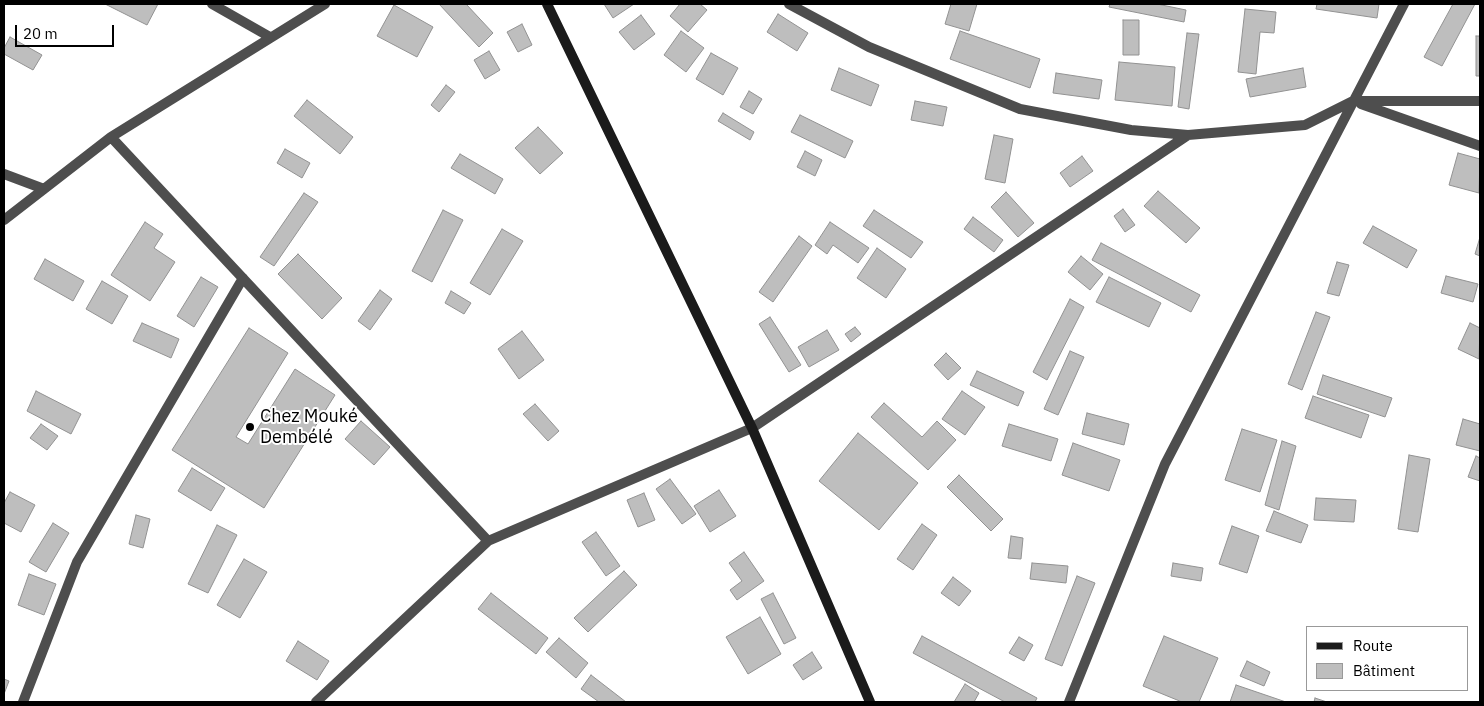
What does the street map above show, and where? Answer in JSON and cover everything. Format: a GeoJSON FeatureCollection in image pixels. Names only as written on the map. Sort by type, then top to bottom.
{"type":"FeatureCollection","features":[{"type":"Feature","properties":{"kind":"street"},"geometry":{"type":"LineString","coordinates":[[212,4],[270,38]]}},
{"type":"Feature","properties":{"kind":"street"},"geometry":{"type":"LineString","coordinates":[[4,220],[111,137],[325,4]]}},
{"type":"Feature","properties":{"kind":"street"},"geometry":{"type":"LineString","coordinates":[[548,4],[752,428],[870,702]]}},
{"type":"Feature","properties":{"kind":"street"},"geometry":{"type":"LineString","coordinates":[[789,4],[869,47],[1020,109],[1131,130],[1188,135],[1305,125],[1353,101],[1480,101]]}},
{"type":"Feature","properties":{"kind":"street"},"geometry":{"type":"LineString","coordinates":[[1069,702],[1165,464],[1404,4]]}},
{"type":"Feature","properties":{"kind":"street"},"geometry":{"type":"LineString","coordinates":[[1353,101],[1480,146]]}},
{"type":"Feature","properties":{"kind":"street"},"geometry":{"type":"LineString","coordinates":[[316,702],[488,541],[752,428],[1188,135]]}},
{"type":"Feature","properties":{"kind":"street"},"geometry":{"type":"LineString","coordinates":[[111,137],[488,541]]}},
{"type":"Feature","properties":{"kind":"street"},"geometry":{"type":"LineString","coordinates":[[4,174],[44,188]]}},
{"type":"Feature","properties":{"kind":"street"},"geometry":{"type":"LineString","coordinates":[[23,702],[77,562],[243,278]]}},
{"type":"Feature","properties":{"kind":"building"},"geometry":{"type":"Polygon","coordinates":[[[105,4],[158,4],[147,25],[105,4]]]}},
{"type":"Feature","properties":{"kind":"building"},"geometry":{"type":"Polygon","coordinates":[[[439,4],[466,4],[493,33],[479,47],[439,4]]]}},
{"type":"Feature","properties":{"kind":"building"},"geometry":{"type":"Polygon","coordinates":[[[604,4],[634,4],[613,18],[604,4]]]}},
{"type":"Feature","properties":{"kind":"building"},"geometry":{"type":"Polygon","coordinates":[[[680,4],[700,4],[707,10],[688,32],[670,16],[680,4]]]}},
{"type":"Feature","properties":{"kind":"building"},"geometry":{"type":"Polygon","coordinates":[[[951,4],[977,4],[969,31],[945,24],[951,4]]]}},
{"type":"Feature","properties":{"kind":"building"},"geometry":{"type":"Polygon","coordinates":[[[1110,4],[1157,4],[1186,10],[1184,22],[1109,7],[1110,4]]]}},
{"type":"Feature","properties":{"kind":"building"},"geometry":{"type":"Polygon","coordinates":[[[1317,4],[1379,4],[1377,18],[1316,9],[1317,4]]]}},
{"type":"Feature","properties":{"kind":"building"},"geometry":{"type":"Polygon","coordinates":[[[1453,4],[1475,4],[1442,66],[1424,57],[1453,4]]]}},
{"type":"Feature","properties":{"kind":"building"},"geometry":{"type":"Polygon","coordinates":[[[394,5],[433,27],[417,57],[377,36],[394,5]]]}},
{"type":"Feature","properties":{"kind":"building"},"geometry":{"type":"Polygon","coordinates":[[[1245,9],[1276,12],[1274,33],[1260,32],[1256,74],[1238,72],[1245,9]]]}},
{"type":"Feature","properties":{"kind":"building"},"geometry":{"type":"Polygon","coordinates":[[[778,14],[808,33],[797,51],[767,32],[778,14]]]}},
{"type":"Feature","properties":{"kind":"building"},"geometry":{"type":"Polygon","coordinates":[[[641,15],[655,34],[634,50],[619,32],[641,15]]]}},
{"type":"Feature","properties":{"kind":"building"},"geometry":{"type":"Polygon","coordinates":[[[1123,20],[1139,20],[1139,55],[1123,55],[1123,20]]]}},
{"type":"Feature","properties":{"kind":"building"},"geometry":{"type":"Polygon","coordinates":[[[522,24],[532,45],[518,52],[507,32],[522,24]]]}},
{"type":"Feature","properties":{"kind":"building"},"geometry":{"type":"Polygon","coordinates":[[[681,31],[704,48],[686,72],[664,55],[681,31]]]}},
{"type":"Feature","properties":{"kind":"building"},"geometry":{"type":"Polygon","coordinates":[[[960,31],[1040,59],[1030,88],[950,59],[960,31]]]}},
{"type":"Feature","properties":{"kind":"building"},"geometry":{"type":"Polygon","coordinates":[[[1187,33],[1199,34],[1189,109],[1178,107],[1187,33]]]}},
{"type":"Feature","properties":{"kind":"building"},"geometry":{"type":"Polygon","coordinates":[[[1476,36],[1480,36],[1480,76],[1476,76],[1476,36]]]}},
{"type":"Feature","properties":{"kind":"building"},"geometry":{"type":"Polygon","coordinates":[[[10,37],[42,55],[33,70],[4,54],[4,48],[10,37]]]}},
{"type":"Feature","properties":{"kind":"building"},"geometry":{"type":"Polygon","coordinates":[[[489,51],[500,70],[485,79],[474,60],[489,51]]]}},
{"type":"Feature","properties":{"kind":"building"},"geometry":{"type":"Polygon","coordinates":[[[711,53],[738,68],[723,95],[696,79],[711,53]]]}},
{"type":"Feature","properties":{"kind":"building"},"geometry":{"type":"Polygon","coordinates":[[[1119,62],[1175,67],[1172,106],[1115,100],[1119,62]]]}},
{"type":"Feature","properties":{"kind":"building"},"geometry":{"type":"Polygon","coordinates":[[[839,68],[879,85],[871,106],[831,90],[839,68]]]}},
{"type":"Feature","properties":{"kind":"building"},"geometry":{"type":"Polygon","coordinates":[[[1303,68],[1306,87],[1250,97],[1246,79],[1303,68]]]}},
{"type":"Feature","properties":{"kind":"building"},"geometry":{"type":"Polygon","coordinates":[[[1056,73],[1102,80],[1099,99],[1053,93],[1056,73]]]}},
{"type":"Feature","properties":{"kind":"building"},"geometry":{"type":"Polygon","coordinates":[[[446,85],[455,92],[439,112],[431,105],[446,85]]]}},
{"type":"Feature","properties":{"kind":"building"},"geometry":{"type":"Polygon","coordinates":[[[749,91],[762,99],[753,114],[740,107],[749,91]]]}},
{"type":"Feature","properties":{"kind":"building"},"geometry":{"type":"Polygon","coordinates":[[[307,100],[353,137],[340,154],[294,116],[307,100]]]}},
{"type":"Feature","properties":{"kind":"building"},"geometry":{"type":"Polygon","coordinates":[[[915,101],[947,107],[943,126],[911,120],[915,101]]]}},
{"type":"Feature","properties":{"kind":"building"},"geometry":{"type":"Polygon","coordinates":[[[723,113],[754,132],[750,140],[718,121],[723,113]]]}},
{"type":"Feature","properties":{"kind":"building"},"geometry":{"type":"Polygon","coordinates":[[[800,115],[853,141],[845,158],[791,132],[800,115]]]}},
{"type":"Feature","properties":{"kind":"building"},"geometry":{"type":"Polygon","coordinates":[[[538,127],[563,153],[540,174],[515,148],[538,127]]]}},
{"type":"Feature","properties":{"kind":"building"},"geometry":{"type":"Polygon","coordinates":[[[994,135],[1013,139],[1005,183],[985,179],[994,135]]]}},
{"type":"Feature","properties":{"kind":"building"},"geometry":{"type":"Polygon","coordinates":[[[285,149],[310,163],[302,178],[277,163],[285,149]]]}},
{"type":"Feature","properties":{"kind":"building"},"geometry":{"type":"Polygon","coordinates":[[[805,151],[822,160],[815,176],[797,167],[805,151]]]}},
{"type":"Feature","properties":{"kind":"building"},"geometry":{"type":"Polygon","coordinates":[[[1458,153],[1480,159],[1479,193],[1449,185],[1458,153]]]}},
{"type":"Feature","properties":{"kind":"building"},"geometry":{"type":"Polygon","coordinates":[[[460,154],[503,179],[495,194],[451,168],[460,154]]]}},
{"type":"Feature","properties":{"kind":"building"},"geometry":{"type":"Polygon","coordinates":[[[1082,156],[1093,171],[1070,187],[1060,173],[1082,156]]]}},
{"type":"Feature","properties":{"kind":"building"},"geometry":{"type":"Polygon","coordinates":[[[1158,191],[1200,228],[1186,243],[1144,206],[1158,191]]]}},
{"type":"Feature","properties":{"kind":"building"},"geometry":{"type":"Polygon","coordinates":[[[1006,192],[1034,223],[1018,237],[991,207],[1006,192]]]}},
{"type":"Feature","properties":{"kind":"building"},"geometry":{"type":"Polygon","coordinates":[[[304,193],[318,202],[274,266],[260,257],[304,193]]]}},
{"type":"Feature","properties":{"kind":"building"},"geometry":{"type":"Polygon","coordinates":[[[1123,209],[1135,225],[1125,232],[1114,216],[1123,209]]]}},
{"type":"Feature","properties":{"kind":"building"},"geometry":{"type":"Polygon","coordinates":[[[443,210],[463,220],[432,282],[412,271],[443,210]]]}},
{"type":"Feature","properties":{"kind":"building"},"geometry":{"type":"Polygon","coordinates":[[[874,210],[923,242],[911,258],[863,226],[874,210]]]}},
{"type":"Feature","properties":{"kind":"building"},"geometry":{"type":"Polygon","coordinates":[[[973,217],[1003,240],[994,252],[964,229],[973,217]]]}},
{"type":"Feature","properties":{"kind":"building"},"geometry":{"type":"Polygon","coordinates":[[[145,222],[163,234],[154,248],[175,262],[150,301],[111,275],[145,222]]]}},
{"type":"Feature","properties":{"kind":"building"},"geometry":{"type":"Polygon","coordinates":[[[830,222],[869,248],[858,263],[833,245],[827,254],[815,245],[830,222]]]}},
{"type":"Feature","properties":{"kind":"building"},"geometry":{"type":"Polygon","coordinates":[[[1373,226],[1417,250],[1407,268],[1363,243],[1373,226]]]}},
{"type":"Feature","properties":{"kind":"building"},"geometry":{"type":"Polygon","coordinates":[[[502,229],[523,241],[490,295],[470,283],[502,229]]]}},
{"type":"Feature","properties":{"kind":"building"},"geometry":{"type":"Polygon","coordinates":[[[799,236],[812,246],[773,302],[759,292],[799,236]]]}},
{"type":"Feature","properties":{"kind":"building"},"geometry":{"type":"Polygon","coordinates":[[[1480,237],[1480,256],[1475,254],[1480,237]]]}},
{"type":"Feature","properties":{"kind":"building"},"geometry":{"type":"Polygon","coordinates":[[[1101,243],[1200,295],[1191,312],[1092,260],[1101,243]]]}},
{"type":"Feature","properties":{"kind":"building"},"geometry":{"type":"Polygon","coordinates":[[[877,248],[906,269],[886,298],[857,278],[877,248]]]}},
{"type":"Feature","properties":{"kind":"building"},"geometry":{"type":"Polygon","coordinates":[[[298,254],[342,298],[322,319],[278,274],[298,254]]]}},
{"type":"Feature","properties":{"kind":"building"},"geometry":{"type":"Polygon","coordinates":[[[1081,256],[1103,274],[1090,290],[1068,272],[1081,256]]]}},
{"type":"Feature","properties":{"kind":"building"},"geometry":{"type":"Polygon","coordinates":[[[45,259],[84,281],[73,301],[34,279],[45,259]]]}},
{"type":"Feature","properties":{"kind":"building"},"geometry":{"type":"Polygon","coordinates":[[[1337,262],[1349,265],[1339,296],[1327,293],[1337,262]]]}},
{"type":"Feature","properties":{"kind":"building"},"geometry":{"type":"Polygon","coordinates":[[[1446,276],[1478,284],[1473,302],[1441,293],[1446,276]]]}},
{"type":"Feature","properties":{"kind":"building"},"geometry":{"type":"Polygon","coordinates":[[[201,277],[218,287],[194,327],[177,316],[201,277]]]}},
{"type":"Feature","properties":{"kind":"building"},"geometry":{"type":"Polygon","coordinates":[[[1109,277],[1161,303],[1149,327],[1096,302],[1109,277]]]}},
{"type":"Feature","properties":{"kind":"building"},"geometry":{"type":"Polygon","coordinates":[[[102,281],[128,296],[112,324],[86,309],[102,281]]]}},
{"type":"Feature","properties":{"kind":"building"},"geometry":{"type":"Polygon","coordinates":[[[380,290],[392,299],[370,330],[358,321],[380,290]]]}},
{"type":"Feature","properties":{"kind":"building"},"geometry":{"type":"Polygon","coordinates":[[[451,291],[471,303],[464,314],[445,303],[451,291]]]}},
{"type":"Feature","properties":{"kind":"building"},"geometry":{"type":"Polygon","coordinates":[[[1070,299],[1084,307],[1047,380],[1033,372],[1070,299]]]}},
{"type":"Feature","properties":{"kind":"building"},"geometry":{"type":"Polygon","coordinates":[[[1316,312],[1330,317],[1302,390],[1288,384],[1316,312]]]}},
{"type":"Feature","properties":{"kind":"building"},"geometry":{"type":"Polygon","coordinates":[[[770,317],[801,365],[789,372],[759,324],[770,317]]]}},
{"type":"Feature","properties":{"kind":"building"},"geometry":{"type":"Polygon","coordinates":[[[142,323],[179,339],[171,358],[133,341],[142,323]]]}},
{"type":"Feature","properties":{"kind":"building"},"geometry":{"type":"Polygon","coordinates":[[[1470,323],[1480,328],[1479,359],[1458,349],[1470,323]]]}},
{"type":"Feature","properties":{"kind":"building"},"geometry":{"type":"Polygon","coordinates":[[[855,327],[861,334],[851,342],[845,334],[855,327]]]}},
{"type":"Feature","properties":{"kind":"building"},"geometry":{"type":"Polygon","coordinates":[[[249,328],[288,353],[236,437],[248,444],[295,369],[335,395],[264,508],[172,450],[249,328]]]}},
{"type":"Feature","properties":{"kind":"building"},"geometry":{"type":"Polygon","coordinates":[[[827,330],[839,350],[809,367],[798,347],[827,330]]]}},
{"type":"Feature","properties":{"kind":"building"},"geometry":{"type":"Polygon","coordinates":[[[522,331],[544,360],[519,379],[498,349],[522,331]]]}},
{"type":"Feature","properties":{"kind":"building"},"geometry":{"type":"Polygon","coordinates":[[[1070,351],[1084,357],[1058,415],[1044,409],[1070,351]]]}},
{"type":"Feature","properties":{"kind":"building"},"geometry":{"type":"Polygon","coordinates":[[[946,353],[961,368],[948,380],[934,365],[946,353]]]}},
{"type":"Feature","properties":{"kind":"building"},"geometry":{"type":"Polygon","coordinates":[[[977,371],[1024,392],[1018,406],[970,385],[977,371]]]}},
{"type":"Feature","properties":{"kind":"building"},"geometry":{"type":"Polygon","coordinates":[[[1323,375],[1392,398],[1385,417],[1317,394],[1323,375]]]}},
{"type":"Feature","properties":{"kind":"building"},"geometry":{"type":"Polygon","coordinates":[[[36,391],[81,414],[71,434],[27,411],[36,391]]]}},
{"type":"Feature","properties":{"kind":"building"},"geometry":{"type":"Polygon","coordinates":[[[962,391],[985,407],[965,435],[942,419],[962,391]]]}},
{"type":"Feature","properties":{"kind":"building"},"geometry":{"type":"Polygon","coordinates":[[[1313,396],[1369,415],[1361,438],[1305,418],[1313,396]]]}},
{"type":"Feature","properties":{"kind":"building"},"geometry":{"type":"Polygon","coordinates":[[[884,403],[922,437],[937,421],[956,440],[928,470],[871,417],[884,403]]]}},
{"type":"Feature","properties":{"kind":"building"},"geometry":{"type":"Polygon","coordinates":[[[535,404],[559,431],[548,441],[523,414],[535,404]]]}},
{"type":"Feature","properties":{"kind":"building"},"geometry":{"type":"Polygon","coordinates":[[[1087,413],[1129,424],[1124,445],[1082,434],[1087,413]]]}},
{"type":"Feature","properties":{"kind":"building"},"geometry":{"type":"Polygon","coordinates":[[[1463,419],[1480,424],[1480,451],[1456,445],[1463,419]]]}},
{"type":"Feature","properties":{"kind":"building"},"geometry":{"type":"Polygon","coordinates":[[[361,421],[390,447],[374,465],[345,439],[361,421]]]}},
{"type":"Feature","properties":{"kind":"building"},"geometry":{"type":"Polygon","coordinates":[[[41,424],[58,436],[47,450],[30,438],[41,424]]]}},
{"type":"Feature","properties":{"kind":"building"},"geometry":{"type":"Polygon","coordinates":[[[1009,424],[1058,439],[1051,461],[1002,446],[1009,424]]]}},
{"type":"Feature","properties":{"kind":"building"},"geometry":{"type":"Polygon","coordinates":[[[1242,429],[1277,440],[1260,492],[1225,480],[1242,429]]]}},
{"type":"Feature","properties":{"kind":"building"},"geometry":{"type":"Polygon","coordinates":[[[858,433],[918,483],[879,530],[819,481],[858,433]]]}},
{"type":"Feature","properties":{"kind":"building"},"geometry":{"type":"Polygon","coordinates":[[[1282,441],[1296,446],[1279,510],[1265,505],[1282,441]]]}},
{"type":"Feature","properties":{"kind":"building"},"geometry":{"type":"Polygon","coordinates":[[[1073,443],[1120,460],[1109,491],[1062,475],[1073,443]]]}},
{"type":"Feature","properties":{"kind":"building"},"geometry":{"type":"Polygon","coordinates":[[[1409,455],[1430,459],[1418,532],[1398,529],[1409,455]]]}},
{"type":"Feature","properties":{"kind":"building"},"geometry":{"type":"Polygon","coordinates":[[[1476,456],[1480,458],[1480,481],[1468,477],[1476,456]]]}},
{"type":"Feature","properties":{"kind":"building"},"geometry":{"type":"Polygon","coordinates":[[[192,468],[225,488],[211,511],[178,491],[192,468]]]}},
{"type":"Feature","properties":{"kind":"building"},"geometry":{"type":"Polygon","coordinates":[[[959,475],[1003,519],[991,531],[947,487],[959,475]]]}},
{"type":"Feature","properties":{"kind":"building"},"geometry":{"type":"Polygon","coordinates":[[[670,479],[696,514],[682,524],[656,489],[670,479]]]}},
{"type":"Feature","properties":{"kind":"building"},"geometry":{"type":"Polygon","coordinates":[[[719,490],[736,516],[710,532],[694,506],[719,490]]]}},
{"type":"Feature","properties":{"kind":"building"},"geometry":{"type":"Polygon","coordinates":[[[10,492],[35,505],[21,532],[4,523],[4,503],[10,492]]]}},
{"type":"Feature","properties":{"kind":"building"},"geometry":{"type":"Polygon","coordinates":[[[644,493],[655,520],[638,527],[627,500],[644,493]]]}},
{"type":"Feature","properties":{"kind":"building"},"geometry":{"type":"Polygon","coordinates":[[[1316,498],[1356,500],[1354,522],[1314,520],[1316,498]]]}},
{"type":"Feature","properties":{"kind":"building"},"geometry":{"type":"Polygon","coordinates":[[[1274,511],[1308,525],[1301,543],[1266,531],[1274,511]]]}},
{"type":"Feature","properties":{"kind":"building"},"geometry":{"type":"Polygon","coordinates":[[[136,515],[150,519],[143,548],[129,544],[136,515]]]}},
{"type":"Feature","properties":{"kind":"building"},"geometry":{"type":"Polygon","coordinates":[[[53,523],[69,533],[46,572],[29,562],[53,523]]]}},
{"type":"Feature","properties":{"kind":"building"},"geometry":{"type":"Polygon","coordinates":[[[922,524],[937,535],[913,570],[897,559],[922,524]]]}},
{"type":"Feature","properties":{"kind":"building"},"geometry":{"type":"Polygon","coordinates":[[[217,525],[237,535],[208,593],[188,584],[217,525]]]}},
{"type":"Feature","properties":{"kind":"building"},"geometry":{"type":"Polygon","coordinates":[[[1232,526],[1259,536],[1247,573],[1219,564],[1232,526]]]}},
{"type":"Feature","properties":{"kind":"building"},"geometry":{"type":"Polygon","coordinates":[[[596,532],[620,566],[606,576],[582,542],[596,532]]]}},
{"type":"Feature","properties":{"kind":"building"},"geometry":{"type":"Polygon","coordinates":[[[1011,536],[1023,538],[1021,559],[1008,558],[1011,536]]]}},
{"type":"Feature","properties":{"kind":"building"},"geometry":{"type":"Polygon","coordinates":[[[744,552],[764,581],[737,600],[730,590],[742,581],[729,563],[744,552]]]}},
{"type":"Feature","properties":{"kind":"building"},"geometry":{"type":"Polygon","coordinates":[[[244,559],[267,572],[240,618],[217,605],[244,559]]]}},
{"type":"Feature","properties":{"kind":"building"},"geometry":{"type":"Polygon","coordinates":[[[1032,563],[1068,566],[1066,583],[1030,579],[1032,563]]]}},
{"type":"Feature","properties":{"kind":"building"},"geometry":{"type":"Polygon","coordinates":[[[1173,563],[1203,568],[1201,581],[1171,576],[1173,563]]]}},
{"type":"Feature","properties":{"kind":"building"},"geometry":{"type":"Polygon","coordinates":[[[624,571],[637,585],[588,632],[574,618],[624,571]]]}},
{"type":"Feature","properties":{"kind":"building"},"geometry":{"type":"Polygon","coordinates":[[[29,574],[56,584],[44,615],[18,605],[29,574]]]}},
{"type":"Feature","properties":{"kind":"building"},"geometry":{"type":"Polygon","coordinates":[[[1077,576],[1095,583],[1062,666],[1045,659],[1077,576]]]}},
{"type":"Feature","properties":{"kind":"building"},"geometry":{"type":"Polygon","coordinates":[[[953,577],[971,591],[959,606],[941,593],[953,577]]]}},
{"type":"Feature","properties":{"kind":"building"},"geometry":{"type":"Polygon","coordinates":[[[491,593],[548,638],[536,654],[478,609],[491,593]]]}},
{"type":"Feature","properties":{"kind":"building"},"geometry":{"type":"Polygon","coordinates":[[[773,593],[796,638],[784,644],[761,599],[773,593]]]}},
{"type":"Feature","properties":{"kind":"building"},"geometry":{"type":"Polygon","coordinates":[[[760,617],[781,654],[748,674],[726,637],[760,617]]]}},
{"type":"Feature","properties":{"kind":"building"},"geometry":{"type":"Polygon","coordinates":[[[922,636],[1037,698],[1035,702],[1005,702],[913,653],[922,636]]]}},
{"type":"Feature","properties":{"kind":"building"},"geometry":{"type":"Polygon","coordinates":[[[1164,636],[1218,658],[1199,702],[1182,702],[1143,686],[1164,636]]]}},
{"type":"Feature","properties":{"kind":"building"},"geometry":{"type":"Polygon","coordinates":[[[1019,637],[1033,645],[1024,661],[1009,653],[1019,637]]]}},
{"type":"Feature","properties":{"kind":"building"},"geometry":{"type":"Polygon","coordinates":[[[559,638],[588,663],[576,678],[546,652],[559,638]]]}},
{"type":"Feature","properties":{"kind":"building"},"geometry":{"type":"Polygon","coordinates":[[[298,641],[329,661],[317,680],[286,661],[298,641]]]}},
{"type":"Feature","properties":{"kind":"building"},"geometry":{"type":"Polygon","coordinates":[[[812,652],[822,668],[803,680],[793,665],[812,652]]]}},
{"type":"Feature","properties":{"kind":"building"},"geometry":{"type":"Polygon","coordinates":[[[1247,661],[1270,672],[1264,686],[1240,676],[1247,661]]]}},
{"type":"Feature","properties":{"kind":"building"},"geometry":{"type":"Polygon","coordinates":[[[591,675],[626,702],[599,702],[581,689],[591,675]]]}},
{"type":"Feature","properties":{"kind":"building"},"geometry":{"type":"Polygon","coordinates":[[[4,679],[9,681],[4,694],[4,679]]]}},
{"type":"Feature","properties":{"kind":"building"},"geometry":{"type":"Polygon","coordinates":[[[965,684],[979,693],[974,702],[954,702],[965,684]]]}},
{"type":"Feature","properties":{"kind":"building"},"geometry":{"type":"Polygon","coordinates":[[[1236,685],[1286,702],[1230,702],[1236,685]]]}},
{"type":"Feature","properties":{"kind":"building"},"geometry":{"type":"Polygon","coordinates":[[[1315,698],[1327,702],[1314,702],[1315,698]]]}},
{"type":"Feature","properties":{"kind":"place","name":"Chez Mouké Dembélé"},"geometry":{"type":"Point","coordinates":[250,427]}}]}
